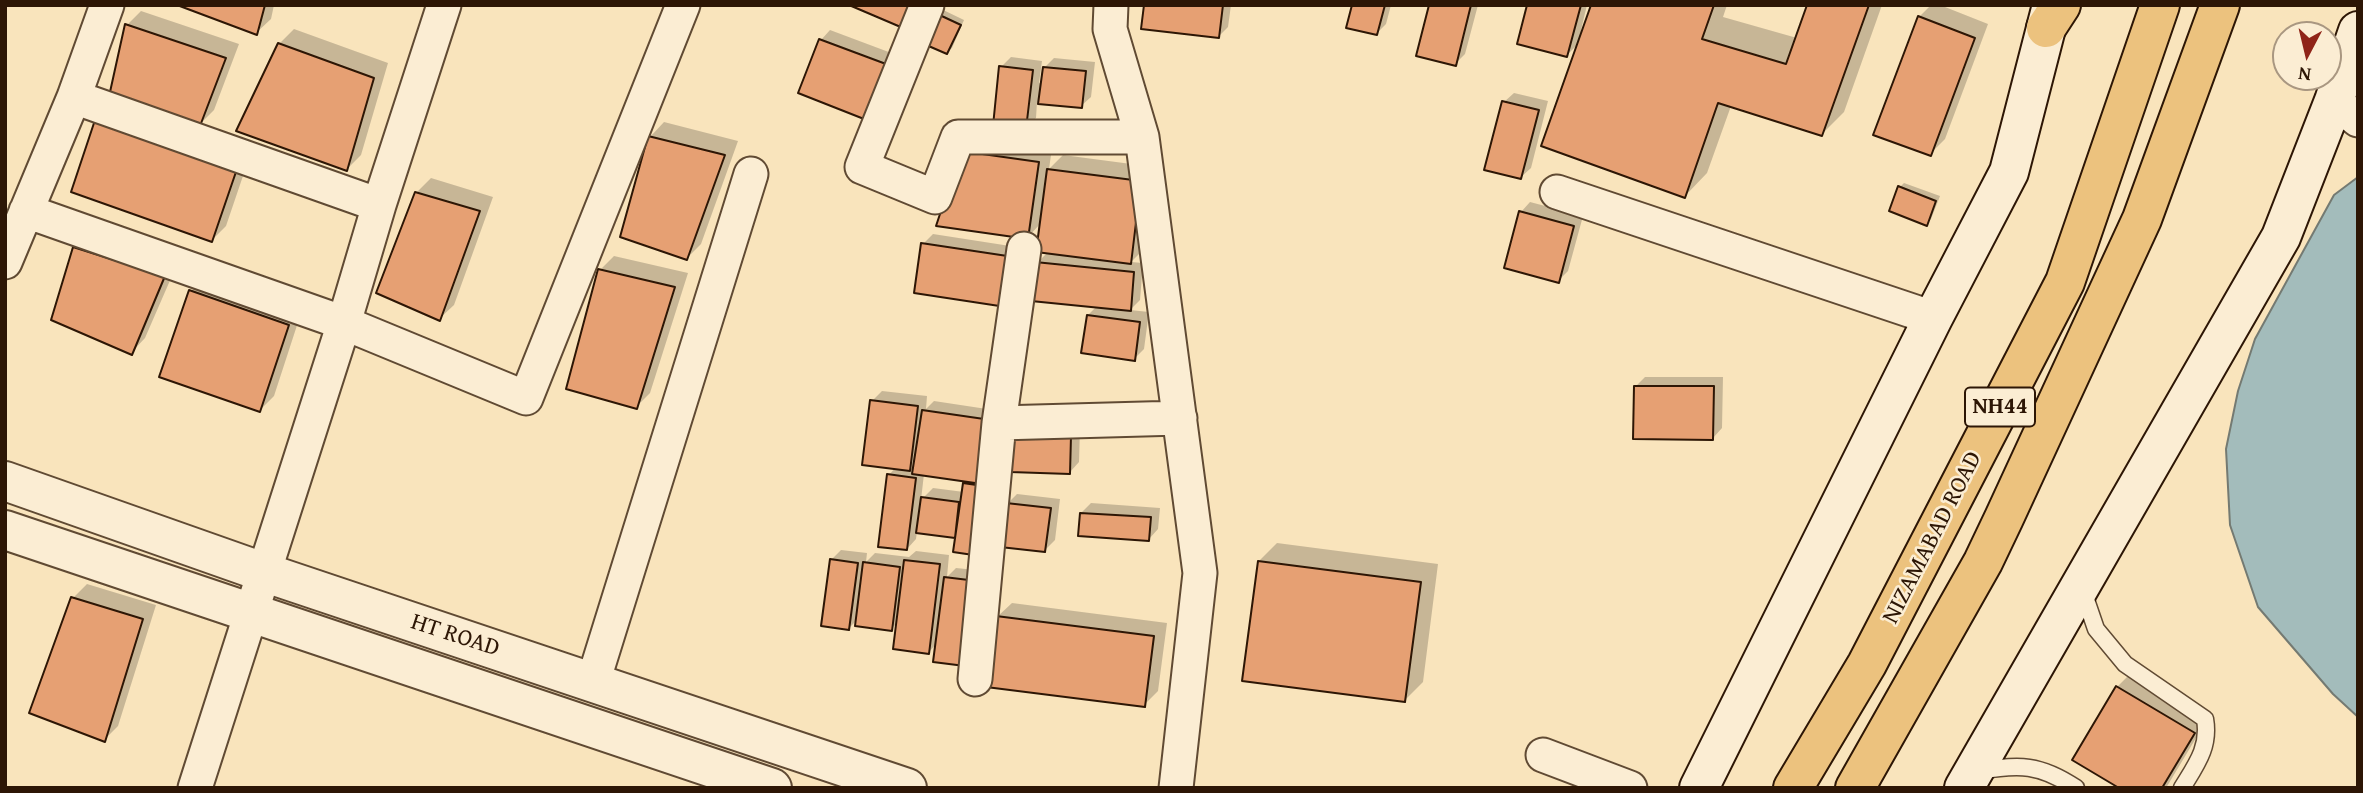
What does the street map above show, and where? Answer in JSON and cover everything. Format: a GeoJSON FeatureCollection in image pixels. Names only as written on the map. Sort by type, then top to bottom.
{"type":"FeatureCollection","features":[{"type":"Feature","properties":{"kind":"highway","name":"NIZAMABAD ROAD"},"geometry":{"type":"LineString","coordinates":[[1793,788],[1867,664],[2065,282],[2160,5]]}},
{"type":"Feature","properties":{"kind":"highway","name":"NH44"},"geometry":{"type":"LineString","coordinates":[[1855,788],[1983,562],[2004,518],[2142,219],[2220,5]]}},
{"type":"Feature","properties":{"kind":"street"},"geometry":{"type":"LineString","coordinates":[[5,262],[74,97],[107,5]]}},
{"type":"Feature","properties":{"kind":"street"},"geometry":{"type":"LineString","coordinates":[[195,788],[444,5]]}},
{"type":"Feature","properties":{"kind":"street"},"geometry":{"type":"LineString","coordinates":[[26,211],[344,323],[526,398],[683,5]]}},
{"type":"Feature","properties":{"kind":"street"},"geometry":{"type":"LineString","coordinates":[[927,5],[862,167],[935,197],[958,137],[1142,137]]}},
{"type":"Feature","properties":{"kind":"street"},"geometry":{"type":"LineString","coordinates":[[1111,5],[1110,29],[1142,137],[1200,573],[1175,788]]}},
{"type":"Feature","properties":{"kind":"street"},"geometry":{"type":"LineString","coordinates":[[1699,788],[1933,318],[2009,172],[2053,13]]}},
{"type":"Feature","properties":{"kind":"street"},"geometry":{"type":"LineString","coordinates":[[1969,780],[2281,237],[2346,110],[2354,55]]}},
{"type":"Feature","properties":{"kind":"street"},"geometry":{"type":"LineString","coordinates":[[74,97],[379,205]]}},
{"type":"Feature","properties":{"kind":"street"},"geometry":{"type":"LineString","coordinates":[[593,682],[751,174]]}},
{"type":"Feature","properties":{"kind":"street"},"geometry":{"type":"LineString","coordinates":[[1557,192],[1933,318]]}},
{"type":"Feature","properties":{"kind":"street"},"geometry":{"type":"LineString","coordinates":[[975,679],[999,423],[1024,249]]}},
{"type":"Feature","properties":{"kind":"street"},"geometry":{"type":"LineString","coordinates":[[999,423],[1180,418]]}},
{"type":"Feature","properties":{"kind":"street","name":"HT ROAD"},"geometry":{"type":"LineString","coordinates":[[5,481],[263,572],[907,788]]}},
{"type":"Feature","properties":{"kind":"street","name":"HT ROAD"},"geometry":{"type":"LineString","coordinates":[[5,530],[765,785]]}},
{"type":"Feature","properties":{"kind":"street"},"geometry":{"type":"LineString","coordinates":[[765,785],[774,743]]}},
{"type":"Feature","properties":{"kind":"street"},"geometry":{"type":"LineString","coordinates":[[1543,755],[1630,788]]}},
{"type":"Feature","properties":{"kind":"lane"},"geometry":{"type":"LineString","coordinates":[[2081,585],[2096,629],[2125,664],[2204,719],[2207,734],[2201,753],[2182,788]]}},
{"type":"Feature","properties":{"kind":"lane"},"geometry":{"type":"LineString","coordinates":[[1969,780],[2025,766],[2060,777],[2076,788]]}},
{"type":"Feature","properties":{"kind":"water"},"geometry":{"type":"Polygon","coordinates":[[[2358,177],[2358,717],[2333,694],[2258,607],[2230,525],[2226,449],[2238,391],[2255,339],[2334,195],[2358,177]]]}},
{"type":"Feature","properties":{"kind":"building"},"geometry":{"type":"Polygon","coordinates":[[[177,5],[265,5],[257,35],[177,5]]]}},
{"type":"Feature","properties":{"kind":"building"},"geometry":{"type":"Polygon","coordinates":[[[849,5],[913,5],[903,28],[849,5]]]}},
{"type":"Feature","properties":{"kind":"building"},"geometry":{"type":"Polygon","coordinates":[[[1144,5],[1223,5],[1219,38],[1141,29],[1144,5]]]}},
{"type":"Feature","properties":{"kind":"building"},"geometry":{"type":"Polygon","coordinates":[[[1352,5],[1385,5],[1377,35],[1346,28],[1352,5]]]}},
{"type":"Feature","properties":{"kind":"building"},"geometry":{"type":"Polygon","coordinates":[[[1429,5],[1471,5],[1456,66],[1416,56],[1429,5]]]}},
{"type":"Feature","properties":{"kind":"building"},"geometry":{"type":"Polygon","coordinates":[[[1527,5],[1581,5],[1567,57],[1517,44],[1527,5]]]}},
{"type":"Feature","properties":{"kind":"building"},"geometry":{"type":"Polygon","coordinates":[[[1591,5],[1714,5],[1702,39],[1786,64],[1807,5],[1869,5],[1822,136],[1718,103],[1685,198],[1541,146],[1591,5]]]}},
{"type":"Feature","properties":{"kind":"building"},"geometry":{"type":"Polygon","coordinates":[[[931,11],[961,25],[947,54],[917,41],[931,11]]]}},
{"type":"Feature","properties":{"kind":"building"},"geometry":{"type":"Polygon","coordinates":[[[1918,16],[1975,38],[1931,156],[1873,135],[1918,16]]]}},
{"type":"Feature","properties":{"kind":"building"},"geometry":{"type":"Polygon","coordinates":[[[125,24],[226,58],[200,126],[110,92],[125,24]]]}},
{"type":"Feature","properties":{"kind":"building"},"geometry":{"type":"Polygon","coordinates":[[[819,39],[886,64],[864,119],[798,93],[819,39]]]}},
{"type":"Feature","properties":{"kind":"building"},"geometry":{"type":"Polygon","coordinates":[[[278,43],[374,78],[347,171],[236,131],[278,43]]]}},
{"type":"Feature","properties":{"kind":"building"},"geometry":{"type":"Polygon","coordinates":[[[999,66],[1033,70],[1026,129],[993,126],[999,66]]]}},
{"type":"Feature","properties":{"kind":"building"},"geometry":{"type":"Polygon","coordinates":[[[1043,67],[1086,71],[1082,108],[1038,104],[1043,67]]]}},
{"type":"Feature","properties":{"kind":"building"},"geometry":{"type":"Polygon","coordinates":[[[1502,101],[1539,110],[1521,179],[1484,170],[1502,101]]]}},
{"type":"Feature","properties":{"kind":"building"},"geometry":{"type":"Polygon","coordinates":[[[96,117],[238,166],[212,242],[71,192],[96,117]]]}},
{"type":"Feature","properties":{"kind":"building"},"geometry":{"type":"Polygon","coordinates":[[[648,136],[725,155],[687,260],[620,237],[648,136]]]}},
{"type":"Feature","properties":{"kind":"building"},"geometry":{"type":"Polygon","coordinates":[[[961,151],[1039,162],[1028,239],[936,226],[961,151]]]}},
{"type":"Feature","properties":{"kind":"building"},"geometry":{"type":"Polygon","coordinates":[[[1047,169],[1141,181],[1131,264],[1036,252],[1047,169]]]}},
{"type":"Feature","properties":{"kind":"building"},"geometry":{"type":"Polygon","coordinates":[[[1898,186],[1936,201],[1927,226],[1889,211],[1898,186]]]}},
{"type":"Feature","properties":{"kind":"building"},"geometry":{"type":"Polygon","coordinates":[[[415,192],[480,211],[440,321],[376,293],[415,192]]]}},
{"type":"Feature","properties":{"kind":"building"},"geometry":{"type":"Polygon","coordinates":[[[1519,211],[1574,226],[1559,283],[1504,268],[1519,211]]]}},
{"type":"Feature","properties":{"kind":"building"},"geometry":{"type":"Polygon","coordinates":[[[921,243],[1014,257],[1006,307],[914,293],[921,243]]]}},
{"type":"Feature","properties":{"kind":"building"},"geometry":{"type":"Polygon","coordinates":[[[73,247],[165,276],[132,355],[51,320],[73,247]]]}},
{"type":"Feature","properties":{"kind":"building"},"geometry":{"type":"Polygon","coordinates":[[[1035,262],[1134,272],[1131,311],[1031,301],[1035,262]]]}},
{"type":"Feature","properties":{"kind":"building"},"geometry":{"type":"Polygon","coordinates":[[[598,269],[675,287],[637,409],[566,389],[598,269]]]}},
{"type":"Feature","properties":{"kind":"building"},"geometry":{"type":"Polygon","coordinates":[[[189,290],[289,325],[260,412],[159,377],[189,290]]]}},
{"type":"Feature","properties":{"kind":"building"},"geometry":{"type":"Polygon","coordinates":[[[1087,315],[1140,322],[1135,361],[1081,353],[1087,315]]]}},
{"type":"Feature","properties":{"kind":"building"},"geometry":{"type":"Polygon","coordinates":[[[1634,386],[1714,386],[1713,440],[1633,439],[1634,386]]]}},
{"type":"Feature","properties":{"kind":"building"},"geometry":{"type":"Polygon","coordinates":[[[870,400],[918,406],[910,471],[862,465],[870,400]]]}},
{"type":"Feature","properties":{"kind":"building"},"geometry":{"type":"Polygon","coordinates":[[[922,410],[991,420],[982,484],[912,474],[922,410]]]}},
{"type":"Feature","properties":{"kind":"building"},"geometry":{"type":"Polygon","coordinates":[[[1011,435],[1071,436],[1070,474],[1010,472],[1011,435]]]}},
{"type":"Feature","properties":{"kind":"building"},"geometry":{"type":"Polygon","coordinates":[[[887,474],[916,478],[907,550],[878,547],[887,474]]]}},
{"type":"Feature","properties":{"kind":"building"},"geometry":{"type":"Polygon","coordinates":[[[963,483],[990,487],[980,556],[953,552],[963,483]]]}},
{"type":"Feature","properties":{"kind":"building"},"geometry":{"type":"Polygon","coordinates":[[[921,497],[959,502],[955,538],[916,533],[921,497]]]}},
{"type":"Feature","properties":{"kind":"building"},"geometry":{"type":"Polygon","coordinates":[[[1006,503],[1051,508],[1045,552],[1000,547],[1006,503]]]}},
{"type":"Feature","properties":{"kind":"building"},"geometry":{"type":"Polygon","coordinates":[[[1080,513],[1151,517],[1149,541],[1078,536],[1080,513]]]}},
{"type":"Feature","properties":{"kind":"building"},"geometry":{"type":"Polygon","coordinates":[[[830,559],[858,563],[849,630],[821,626],[830,559]]]}},
{"type":"Feature","properties":{"kind":"building"},"geometry":{"type":"Polygon","coordinates":[[[904,560],[940,564],[929,654],[893,649],[904,560]]]}},
{"type":"Feature","properties":{"kind":"building"},"geometry":{"type":"Polygon","coordinates":[[[1258,561],[1421,582],[1405,702],[1242,681],[1258,561]]]}},
{"type":"Feature","properties":{"kind":"building"},"geometry":{"type":"Polygon","coordinates":[[[863,562],[900,567],[892,631],[855,626],[863,562]]]}},
{"type":"Feature","properties":{"kind":"building"},"geometry":{"type":"Polygon","coordinates":[[[944,577],[977,581],[965,666],[933,662],[944,577]]]}},
{"type":"Feature","properties":{"kind":"building"},"geometry":{"type":"Polygon","coordinates":[[[71,597],[143,619],[105,742],[29,713],[71,597]]]}},
{"type":"Feature","properties":{"kind":"building"},"geometry":{"type":"Polygon","coordinates":[[[996,616],[1154,636],[1145,707],[986,687],[996,616]]]}},
{"type":"Feature","properties":{"kind":"building"},"geometry":{"type":"Polygon","coordinates":[[[2116,686],[2195,733],[2162,788],[2119,788],[2072,760],[2116,686]]]}}]}
